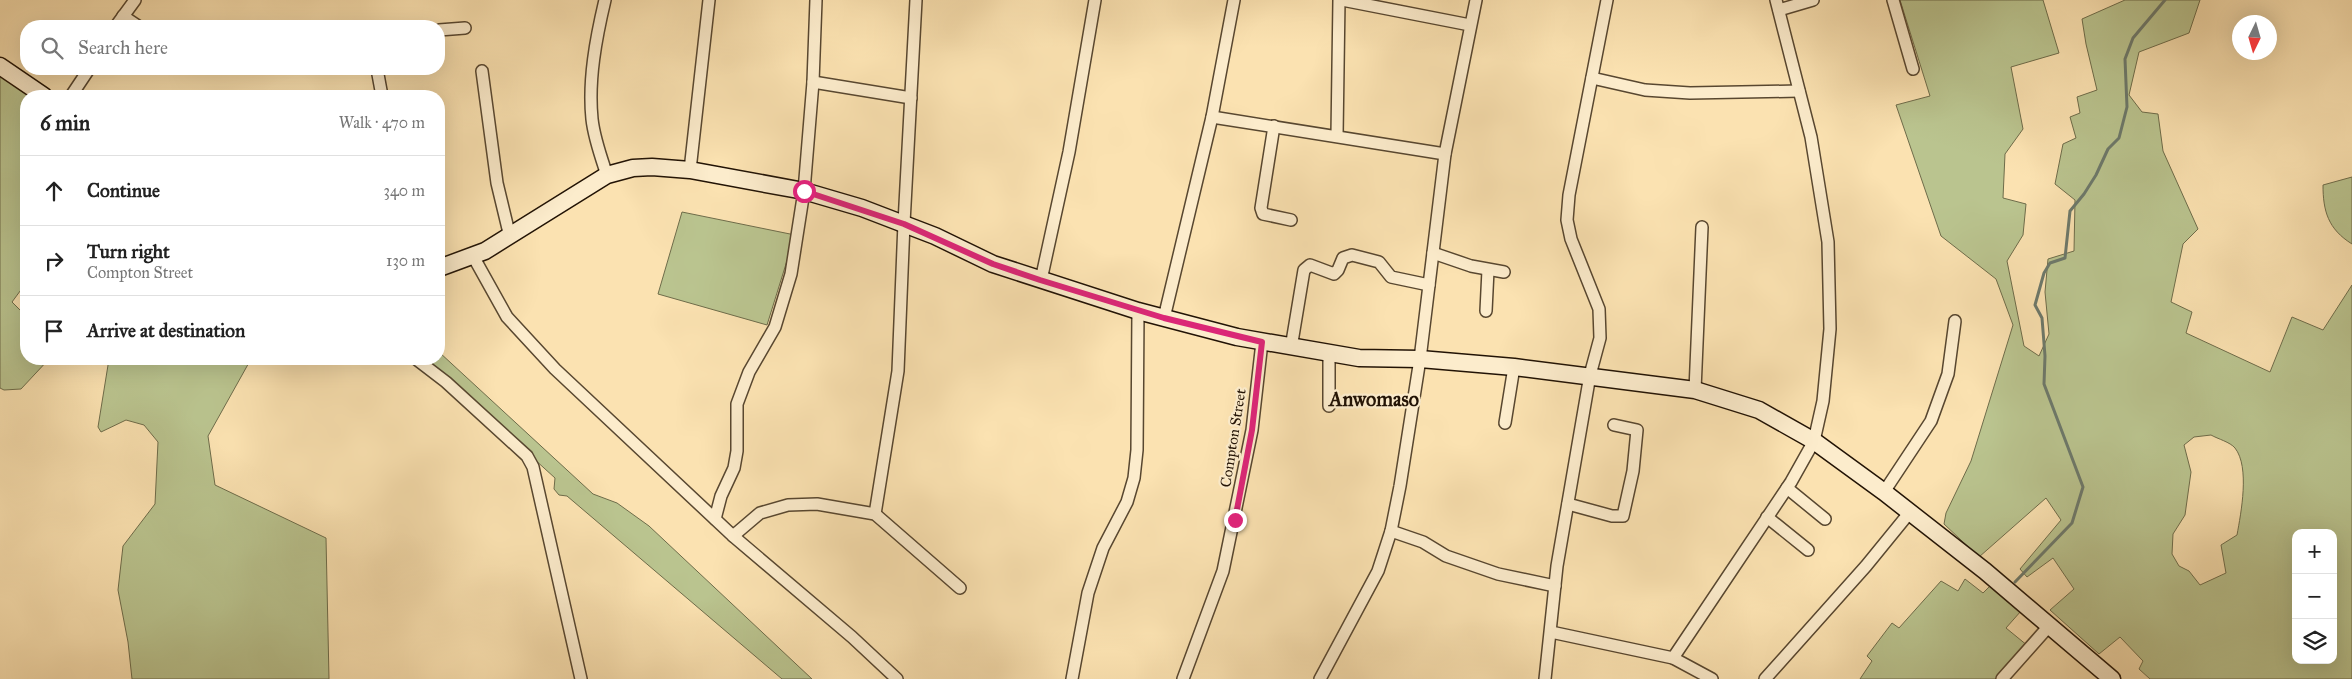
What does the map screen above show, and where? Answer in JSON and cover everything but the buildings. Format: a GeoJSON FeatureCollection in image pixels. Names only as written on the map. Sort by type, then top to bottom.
{"type":"FeatureCollection","features":[{"type":"Feature","properties":{"kind":"street"},"geometry":{"type":"LineString","coordinates":[[120,20],[135,0]]}},
{"type":"Feature","properties":{"kind":"street"},"geometry":{"type":"LineString","coordinates":[[605,0],[593,64],[592,120],[607,176]]}},
{"type":"Feature","properties":{"kind":"street"},"geometry":{"type":"LineString","coordinates":[[690,170],[709,0]]}},
{"type":"Feature","properties":{"kind":"street"},"geometry":{"type":"LineString","coordinates":[[715,518],[721,496],[734,468],[737,451],[737,404],[749,372],[776,327],[791,274],[804,191],[813,82],[816,0]]}},
{"type":"Feature","properties":{"kind":"street"},"geometry":{"type":"LineString","coordinates":[[875,514],[894,409],[898,371],[916,0]]}},
{"type":"Feature","properties":{"kind":"street"},"geometry":{"type":"LineString","coordinates":[[1040,280],[1069,152],[1095,0]]}},
{"type":"Feature","properties":{"kind":"street"},"geometry":{"type":"LineString","coordinates":[[1164,318],[1212,117],[1234,0]]}},
{"type":"Feature","properties":{"kind":"street"},"geometry":{"type":"LineString","coordinates":[[1337,135],[1340,0],[1354,1],[1470,24]]}},
{"type":"Feature","properties":{"kind":"street"},"geometry":{"type":"LineString","coordinates":[[1320,679],[1378,571],[1391,531],[1420,359],[1445,154],[1476,0]]}},
{"type":"Feature","properties":{"kind":"street"},"geometry":{"type":"LineString","coordinates":[[1545,679],[1555,586],[1568,504],[1590,375],[1600,338],[1600,317],[1571,240],[1567,220],[1570,195],[1607,0]]}},
{"type":"Feature","properties":{"kind":"street"},"geometry":{"type":"LineString","coordinates":[[1672,658],[1787,488],[1814,441],[1823,401],[1830,329],[1828,242],[1811,137],[1777,5],[1813,0]]}},
{"type":"Feature","properties":{"kind":"street"},"geometry":{"type":"LineString","coordinates":[[1893,0],[1914,69]]}},
{"type":"Feature","properties":{"kind":"street"},"geometry":{"type":"LineString","coordinates":[[123,16],[129,20]]}},
{"type":"Feature","properties":{"kind":"street"},"geometry":{"type":"LineString","coordinates":[[445,30],[465,28]]}},
{"type":"Feature","properties":{"kind":"street"},"geometry":{"type":"LineString","coordinates":[[0,66],[35,90]]}},
{"type":"Feature","properties":{"kind":"street"},"geometry":{"type":"LineString","coordinates":[[482,71],[497,183],[510,237]]}},
{"type":"Feature","properties":{"kind":"street"},"geometry":{"type":"LineString","coordinates":[[74,90],[84,75]]}},
{"type":"Feature","properties":{"kind":"street"},"geometry":{"type":"LineString","coordinates":[[378,75],[381,90]]}},
{"type":"Feature","properties":{"kind":"street"},"geometry":{"type":"LineString","coordinates":[[1592,78],[1645,90],[1690,93],[1800,91]]}},
{"type":"Feature","properties":{"kind":"street"},"geometry":{"type":"LineString","coordinates":[[813,82],[911,98]]}},
{"type":"Feature","properties":{"kind":"street"},"geometry":{"type":"LineString","coordinates":[[1212,117],[1337,135],[1445,154]]}},
{"type":"Feature","properties":{"kind":"street"},"geometry":{"type":"LineString","coordinates":[[1274,126],[1261,208],[1263,214],[1291,220]]}},
{"type":"Feature","properties":{"kind":"street"},"geometry":{"type":"LineString","coordinates":[[445,266],[474,256],[510,237],[607,176],[633,168],[652,166],[690,170],[804,191],[904,224],[993,264],[1040,280],[1138,311],[1262,342],[1359,358],[1420,359],[1514,367],[1590,375],[1695,390],[1759,410],[1814,441],[1910,512],[1985,572],[2112,679]]}},
{"type":"Feature","properties":{"kind":"street"},"geometry":{"type":"LineString","coordinates":[[1695,390],[1702,227]]}},
{"type":"Feature","properties":{"kind":"street"},"geometry":{"type":"LineString","coordinates":[[1433,253],[1464,264],[1504,272]]}},
{"type":"Feature","properties":{"kind":"street"},"geometry":{"type":"LineString","coordinates":[[1291,348],[1304,270],[1310,266],[1334,274],[1338,270],[1343,258],[1352,254],[1379,262],[1391,277],[1429,285]]}},
{"type":"Feature","properties":{"kind":"street"},"geometry":{"type":"LineString","coordinates":[[474,256],[506,317],[524,337],[733,536],[852,637],[897,679]]}},
{"type":"Feature","properties":{"kind":"street"},"geometry":{"type":"LineString","coordinates":[[1486,311],[1488,270]]}},
{"type":"Feature","properties":{"kind":"street"},"geometry":{"type":"LineString","coordinates":[[1072,679],[1088,593],[1103,548],[1127,502],[1134,478],[1137,450],[1138,311]]}},
{"type":"Feature","properties":{"kind":"street"},"geometry":{"type":"LineString","coordinates":[[1884,492],[1913,451],[1934,412],[1948,374],[1955,321]]}},
{"type":"Feature","properties":{"kind":"street","name":"Compton Street"},"geometry":{"type":"LineString","coordinates":[[1183,679],[1223,571],[1252,430],[1262,342]]}},
{"type":"Feature","properties":{"kind":"street"},"geometry":{"type":"LineString","coordinates":[[1329,354],[1329,406]]}},
{"type":"Feature","properties":{"kind":"street"},"geometry":{"type":"LineString","coordinates":[[424,365],[446,382],[527,456],[533,467],[581,679]]}},
{"type":"Feature","properties":{"kind":"street"},"geometry":{"type":"LineString","coordinates":[[1505,423],[1514,367]]}},
{"type":"Feature","properties":{"kind":"street"},"geometry":{"type":"LineString","coordinates":[[1568,504],[1612,516],[1623,516],[1633,471],[1637,430],[1614,425]]}},
{"type":"Feature","properties":{"kind":"street"},"geometry":{"type":"LineString","coordinates":[[1787,488],[1825,519]]}},
{"type":"Feature","properties":{"kind":"street"},"geometry":{"type":"LineString","coordinates":[[733,536],[760,513],[788,505],[817,504],[875,514],[960,588]]}},
{"type":"Feature","properties":{"kind":"street"},"geometry":{"type":"LineString","coordinates":[[1765,679],[1866,566],[1910,512]]}},
{"type":"Feature","properties":{"kind":"street"},"geometry":{"type":"LineString","coordinates":[[1767,517],[1808,550]]}},
{"type":"Feature","properties":{"kind":"street"},"geometry":{"type":"LineString","coordinates":[[1391,531],[1423,542],[1446,556],[1498,574],[1555,586]]}},
{"type":"Feature","properties":{"kind":"street"},"geometry":{"type":"LineString","coordinates":[[2002,679],[2049,626]]}},
{"type":"Feature","properties":{"kind":"street"},"geometry":{"type":"LineString","coordinates":[[1551,632],[1672,658],[1712,679]]}},
{"type":"Feature","properties":{"kind":"green space"},"geometry":{"type":"Polygon","coordinates":[[[1900,0],[2043,0],[2059,53],[2011,67],[2023,129],[2005,154],[2003,198],[2026,204],[2023,235],[2007,261],[2024,346],[2039,356],[2049,334],[2045,292],[2048,259],[2074,251],[2075,200],[2055,184],[2063,144],[2076,138],[2070,117],[2080,113],[2077,97],[2097,90],[2082,19],[2125,0],[2200,0],[2189,33],[2139,52],[2129,95],[2142,112],[2158,114],[2163,151],[2198,229],[2183,244],[2171,302],[2192,312],[2186,333],[2270,372],[2292,317],[2323,330],[2352,285],[2352,679],[2150,679],[2139,669],[2143,661],[2120,637],[2099,654],[2050,610],[2074,589],[2053,558],[2027,577],[2020,569],[2061,520],[2046,498],[1979,557],[1944,524],[1946,513],[1971,461],[2013,325],[1996,279],[1941,236],[1896,105],[1930,96],[1900,0]],[[2211,435],[2194,437],[2184,445],[2191,472],[2185,515],[2173,534],[2172,554],[2179,566],[2189,571],[2200,585],[2226,573],[2221,545],[2237,535],[2243,490],[2242,467],[2240,456],[2235,448],[2211,435]]]}},
{"type":"Feature","properties":{"kind":"green space"},"geometry":{"type":"Polygon","coordinates":[[[0,74],[22,90],[20,90],[20,291],[12,302],[20,310],[20,365],[43,365],[21,389],[4,390],[0,388],[0,74]]]}},
{"type":"Feature","properties":{"kind":"green space"},"geometry":{"type":"Polygon","coordinates":[[[2352,177],[2352,244],[2337,232],[2328,219],[2324,203],[2323,185],[2352,177]]]}},
{"type":"Feature","properties":{"kind":"green space"},"geometry":{"type":"Polygon","coordinates":[[[682,212],[795,235],[767,325],[658,294],[682,212]]]}},
{"type":"Feature","properties":{"kind":"green space"},"geometry":{"type":"Polygon","coordinates":[[[445,358],[593,494],[617,503],[649,526],[812,679],[782,679],[567,496],[559,495],[554,489],[555,478],[431,365],[445,365],[445,358]]]}},
{"type":"Feature","properties":{"kind":"green space"},"geometry":{"type":"Polygon","coordinates":[[[108,365],[248,365],[208,436],[215,485],[326,538],[329,679],[132,679],[128,642],[118,590],[123,546],[155,504],[158,442],[144,425],[126,420],[101,432],[98,427],[108,365]]]}},
{"type":"Feature","properties":{"kind":"green space"},"geometry":{"type":"Polygon","coordinates":[[[1965,579],[1983,593],[1991,585],[2021,611],[2006,628],[2028,646],[1998,679],[1860,679],[1872,661],[1867,656],[1892,623],[1899,628],[1941,581],[1958,591],[1965,579]]]}},
{"type":"Feature","properties":{"kind":"waterway"},"geometry":{"type":"LineString","coordinates":[[2015,582],[2072,523],[2083,487],[2044,384],[2045,356],[2042,318],[2035,305],[2044,273],[2050,263],[2065,258],[2070,211],[2096,175],[2108,149],[2119,138],[2127,107],[2125,59],[2133,38],[2165,0]]}},
{"type":"Feature","properties":{"kind":"district","name":"Anwomaso"},"geometry":{"type":"Point","coordinates":[1374,399]}},
{"type":"Feature","properties":{"kind":"route"},"geometry":{"type":"LineString","coordinates":[[804,191],[862,208],[935,236],[993,264],[1040,280],[1138,311],[1237,338],[1262,342],[1252,430],[1235,520]]}}]}
